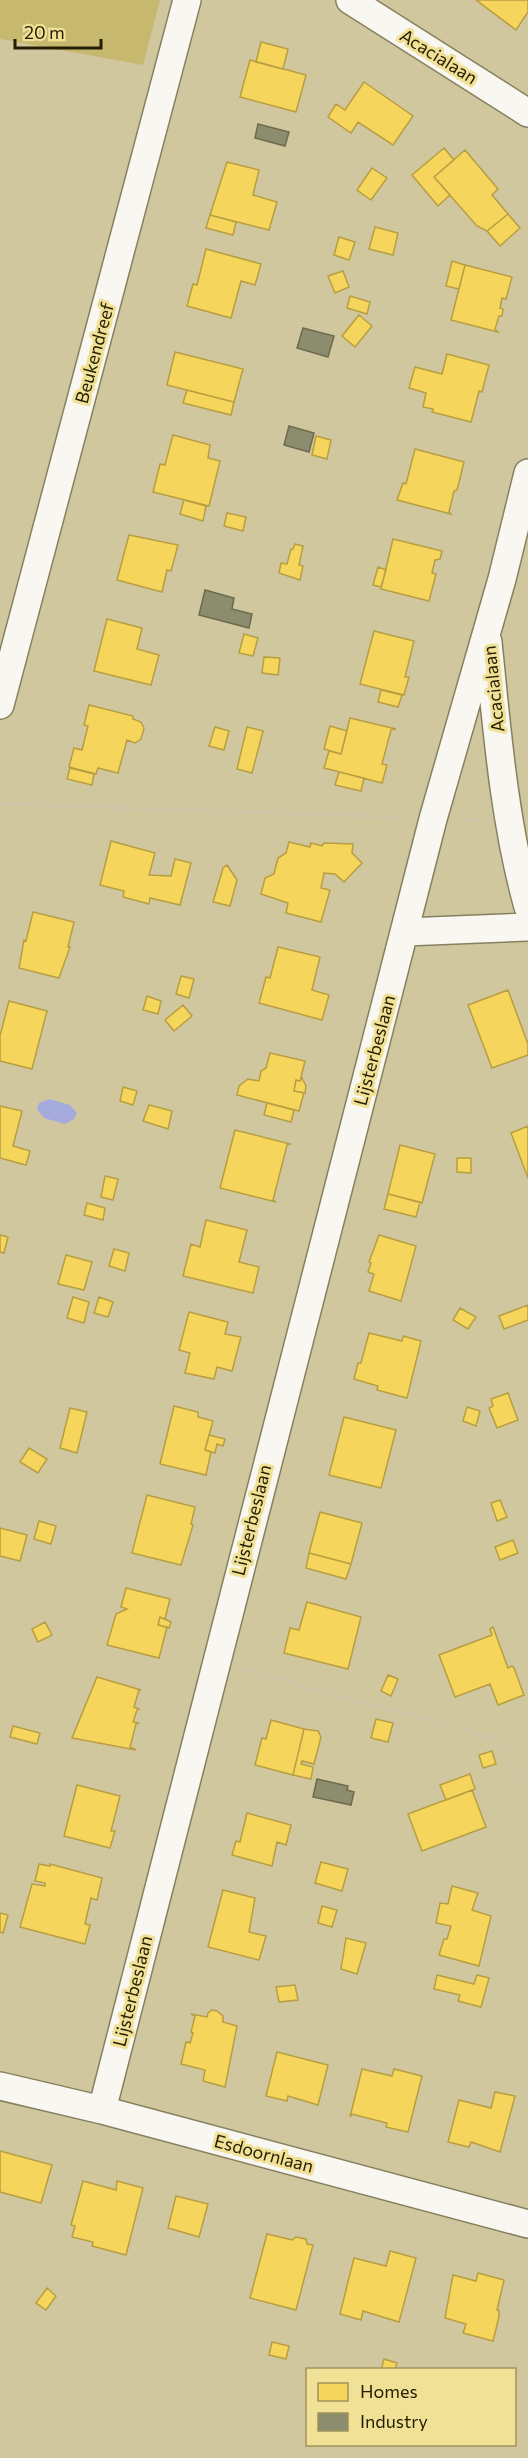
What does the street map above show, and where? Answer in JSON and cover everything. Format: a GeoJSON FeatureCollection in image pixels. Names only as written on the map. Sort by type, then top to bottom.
{"type":"FeatureCollection","features":[{"type":"Feature","properties":{"kind":"street","name":"Beukendreef"},"geometry":{"type":"LineString","coordinates":[[0,705],[187,0]]}},
{"type":"Feature","properties":{"kind":"street","name":"Acacialaan"},"geometry":{"type":"LineString","coordinates":[[350,0],[528,113]]}},
{"type":"Feature","properties":{"kind":"street","name":"Acacialaan"},"geometry":{"type":"LineString","coordinates":[[528,473],[502,579],[487,625],[509,821],[528,907]]}},
{"type":"Feature","properties":{"kind":"street","name":"Lijsterbeslaan"},"geometry":{"type":"LineString","coordinates":[[102,2110],[215,1662],[433,819],[487,625]]}},
{"type":"Feature","properties":{"kind":"street"},"geometry":{"type":"LineString","coordinates":[[405,932],[528,927]]}},
{"type":"Feature","properties":{"kind":"street","name":"Esdoornlaan"},"geometry":{"type":"LineString","coordinates":[[0,2086],[102,2110],[528,2224]]}},
{"type":"Feature","properties":{"kind":"path"},"geometry":{"type":"LineString","coordinates":[[0,804],[509,821]]}},
{"type":"Feature","properties":{"kind":"path"},"geometry":{"type":"LineString","coordinates":[[215,1662],[498,1739],[514,1772],[528,1782]]}},
{"type":"Feature","properties":{"kind":"shaded area"},"geometry":{"type":"Polygon","coordinates":[[[0,0],[160,0],[143,65],[0,39],[0,0]]]}},
{"type":"Feature","properties":{"kind":"water"},"geometry":{"type":"Polygon","coordinates":[[[49,1099],[70,1105],[77,1113],[74,1119],[65,1124],[44,1118],[37,1109],[39,1103],[49,1099]]]}},
{"type":"Feature","properties":{"kind":"building: Homes"},"geometry":{"type":"Polygon","coordinates":[[[476,0],[528,0],[528,12],[516,30],[476,0]]]}},
{"type":"Feature","properties":{"kind":"building: Homes"},"geometry":{"type":"Polygon","coordinates":[[[261,42],[288,49],[283,69],[256,62],[261,42]]]}},
{"type":"Feature","properties":{"kind":"building: Homes"},"geometry":{"type":"Polygon","coordinates":[[[250,60],[306,75],[296,112],[240,97],[250,60]]]}},
{"type":"Feature","properties":{"kind":"building: Homes"},"geometry":{"type":"Polygon","coordinates":[[[364,82],[413,116],[393,145],[358,122],[351,133],[328,117],[336,104],[345,110],[364,82]]]}},
{"type":"Feature","properties":{"kind":"building: Homes"},"geometry":{"type":"Polygon","coordinates":[[[444,148],[454,160],[434,177],[450,195],[438,206],[412,175],[444,148]]]}},
{"type":"Feature","properties":{"kind":"building: Homes"},"geometry":{"type":"Polygon","coordinates":[[[465,150],[498,189],[492,195],[508,214],[487,231],[477,226],[434,177],[465,150]]]}},
{"type":"Feature","properties":{"kind":"building: Homes"},"geometry":{"type":"Polygon","coordinates":[[[227,162],[259,170],[253,195],[277,202],[269,230],[210,215],[227,162]]]}},
{"type":"Feature","properties":{"kind":"building: Homes"},"geometry":{"type":"Polygon","coordinates":[[[372,168],[387,178],[371,200],[357,190],[372,168]]]}},
{"type":"Feature","properties":{"kind":"building: Homes"},"geometry":{"type":"Polygon","coordinates":[[[508,214],[520,228],[500,246],[487,231],[508,214]]]}},
{"type":"Feature","properties":{"kind":"building: Homes"},"geometry":{"type":"Polygon","coordinates":[[[210,215],[236,222],[233,235],[206,228],[210,215]]]}},
{"type":"Feature","properties":{"kind":"building: Homes"},"geometry":{"type":"Polygon","coordinates":[[[375,227],[398,233],[393,255],[369,249],[375,227]]]}},
{"type":"Feature","properties":{"kind":"building: Homes"},"geometry":{"type":"Polygon","coordinates":[[[339,237],[355,242],[349,260],[334,255],[339,237]]]}},
{"type":"Feature","properties":{"kind":"building: Homes"},"geometry":{"type":"Polygon","coordinates":[[[206,249],[261,264],[255,285],[241,281],[231,318],[187,306],[193,284],[197,285],[206,249]]]}},
{"type":"Feature","properties":{"kind":"building: Homes"},"geometry":{"type":"Polygon","coordinates":[[[452,261],[465,265],[459,289],[446,286],[452,261]]]}},
{"type":"Feature","properties":{"kind":"building: Homes"},"geometry":{"type":"Polygon","coordinates":[[[465,265],[512,277],[506,299],[502,298],[500,308],[503,309],[502,316],[499,316],[495,329],[498,332],[451,320],[465,265]]]}},
{"type":"Feature","properties":{"kind":"building: Homes"},"geometry":{"type":"Polygon","coordinates":[[[343,271],[349,287],[335,293],[328,276],[343,271]]]}},
{"type":"Feature","properties":{"kind":"building: Homes"},"geometry":{"type":"Polygon","coordinates":[[[350,296],[370,302],[367,314],[347,308],[350,296]]]}},
{"type":"Feature","properties":{"kind":"building: Homes"},"geometry":{"type":"Polygon","coordinates":[[[359,315],[372,326],[355,347],[342,336],[359,315]]]}},
{"type":"Feature","properties":{"kind":"building: Homes"},"geometry":{"type":"Polygon","coordinates":[[[175,352],[243,369],[234,402],[167,385],[175,352]]]}},
{"type":"Feature","properties":{"kind":"building: Homes"},"geometry":{"type":"Polygon","coordinates":[[[447,354],[489,365],[471,422],[432,412],[433,409],[423,407],[426,393],[409,388],[415,367],[442,374],[447,354]]]}},
{"type":"Feature","properties":{"kind":"building: Homes"},"geometry":{"type":"Polygon","coordinates":[[[187,390],[234,402],[231,415],[183,403],[187,390]]]}},
{"type":"Feature","properties":{"kind":"building: Homes"},"geometry":{"type":"Polygon","coordinates":[[[173,435],[210,445],[208,458],[220,461],[209,506],[153,492],[160,464],[165,465],[173,435]]]}},
{"type":"Feature","properties":{"kind":"building: Homes"},"geometry":{"type":"Polygon","coordinates":[[[316,436],[331,440],[327,459],[312,455],[316,436]]]}},
{"type":"Feature","properties":{"kind":"building: Homes"},"geometry":{"type":"Polygon","coordinates":[[[415,449],[464,462],[457,490],[454,491],[449,512],[451,514],[397,500],[403,483],[406,484],[415,449]]]}},
{"type":"Feature","properties":{"kind":"building: Homes"},"geometry":{"type":"Polygon","coordinates":[[[184,500],[206,506],[203,521],[180,514],[184,500]]]}},
{"type":"Feature","properties":{"kind":"building: Homes"},"geometry":{"type":"Polygon","coordinates":[[[227,513],[246,517],[243,531],[224,526],[227,513]]]}},
{"type":"Feature","properties":{"kind":"building: Homes"},"geometry":{"type":"Polygon","coordinates":[[[129,535],[178,545],[171,571],[167,570],[162,592],[117,580],[129,535]]]}},
{"type":"Feature","properties":{"kind":"building: Homes"},"geometry":{"type":"Polygon","coordinates":[[[393,539],[442,551],[440,559],[435,560],[432,573],[436,574],[429,601],[381,589],[393,539]]]}},
{"type":"Feature","properties":{"kind":"building: Homes"},"geometry":{"type":"Polygon","coordinates":[[[295,544],[303,546],[299,565],[303,566],[300,580],[279,573],[281,563],[287,564],[291,549],[295,544]]]}},
{"type":"Feature","properties":{"kind":"building: Homes"},"geometry":{"type":"Polygon","coordinates":[[[378,567],[386,570],[381,587],[373,585],[378,567]]]}},
{"type":"Feature","properties":{"kind":"building: Homes"},"geometry":{"type":"Polygon","coordinates":[[[107,619],[142,628],[137,649],[159,655],[151,685],[94,671],[107,619]]]}},
{"type":"Feature","properties":{"kind":"building: Homes"},"geometry":{"type":"Polygon","coordinates":[[[374,631],[414,641],[405,677],[409,677],[404,695],[360,684],[374,631]]]}},
{"type":"Feature","properties":{"kind":"building: Homes"},"geometry":{"type":"Polygon","coordinates":[[[244,634],[258,638],[253,656],[239,653],[244,634]]]}},
{"type":"Feature","properties":{"kind":"building: Homes"},"geometry":{"type":"Polygon","coordinates":[[[264,657],[280,658],[278,675],[262,673],[264,657]]]}},
{"type":"Feature","properties":{"kind":"building: Homes"},"geometry":{"type":"Polygon","coordinates":[[[381,690],[402,695],[398,707],[378,702],[381,690]]]}},
{"type":"Feature","properties":{"kind":"building: Homes"},"geometry":{"type":"Polygon","coordinates":[[[89,705],[133,716],[133,719],[141,722],[144,728],[141,739],[135,743],[127,740],[118,773],[98,768],[96,774],[69,767],[74,748],[82,750],[88,726],[84,725],[89,705]]]}},
{"type":"Feature","properties":{"kind":"building: Homes"},"geometry":{"type":"Polygon","coordinates":[[[350,718],[396,729],[391,730],[382,764],[387,765],[382,783],[324,768],[329,751],[341,754],[350,718]]]}},
{"type":"Feature","properties":{"kind":"building: Homes"},"geometry":{"type":"Polygon","coordinates":[[[330,726],[347,731],[341,754],[324,749],[330,726]]]}},
{"type":"Feature","properties":{"kind":"building: Homes"},"geometry":{"type":"Polygon","coordinates":[[[215,727],[229,731],[224,750],[209,746],[215,727]]]}},
{"type":"Feature","properties":{"kind":"building: Homes"},"geometry":{"type":"Polygon","coordinates":[[[247,727],[263,731],[252,773],[237,769],[247,727]]]}},
{"type":"Feature","properties":{"kind":"building: Homes"},"geometry":{"type":"Polygon","coordinates":[[[70,768],[94,774],[92,785],[67,779],[70,768]]]}},
{"type":"Feature","properties":{"kind":"building: Homes"},"geometry":{"type":"Polygon","coordinates":[[[339,772],[364,778],[361,791],[335,785],[339,772]]]}},
{"type":"Feature","properties":{"kind":"building: Homes"},"geometry":{"type":"Polygon","coordinates":[[[111,841],[155,853],[149,875],[171,876],[175,859],[191,863],[180,905],[150,898],[149,904],[123,897],[124,891],[100,885],[111,841]]]}},
{"type":"Feature","properties":{"kind":"building: Homes"},"geometry":{"type":"Polygon","coordinates":[[[289,842],[310,847],[311,843],[322,846],[324,843],[353,844],[352,853],[362,863],[344,882],[335,874],[324,873],[321,888],[330,890],[321,922],[286,913],[288,903],[261,894],[265,878],[274,874],[278,858],[286,853],[289,842]]]}},
{"type":"Feature","properties":{"kind":"building: Homes"},"geometry":{"type":"Polygon","coordinates":[[[227,865],[237,880],[230,906],[213,902],[223,868],[227,865]]]}},
{"type":"Feature","properties":{"kind":"building: Homes"},"geometry":{"type":"Polygon","coordinates":[[[33,912],[74,922],[68,947],[70,947],[59,978],[19,968],[24,940],[26,941],[33,912]]]}},
{"type":"Feature","properties":{"kind":"building: Homes"},"geometry":{"type":"Polygon","coordinates":[[[278,947],[320,957],[312,990],[329,995],[322,1020],[259,1003],[266,977],[270,978],[278,947]]]}},
{"type":"Feature","properties":{"kind":"building: Homes"},"geometry":{"type":"Polygon","coordinates":[[[181,976],[194,979],[189,998],[176,994],[181,976]]]}},
{"type":"Feature","properties":{"kind":"building: Homes"},"geometry":{"type":"Polygon","coordinates":[[[508,990],[528,1044],[528,1055],[492,1068],[468,1005],[508,990]]]}},
{"type":"Feature","properties":{"kind":"building: Homes"},"geometry":{"type":"Polygon","coordinates":[[[147,996],[161,1001],[158,1014],[143,1010],[147,996]]]}},
{"type":"Feature","properties":{"kind":"building: Homes"},"geometry":{"type":"Polygon","coordinates":[[[9,1001],[47,1011],[32,1069],[0,1061],[0,1036],[9,1001]]]}},
{"type":"Feature","properties":{"kind":"building: Homes"},"geometry":{"type":"Polygon","coordinates":[[[183,1005],[192,1016],[174,1031],[165,1020],[183,1005]]]}},
{"type":"Feature","properties":{"kind":"building: Homes"},"geometry":{"type":"Polygon","coordinates":[[[270,1053],[305,1061],[300,1081],[296,1080],[294,1091],[304,1093],[299,1111],[237,1095],[239,1086],[248,1079],[259,1081],[270,1053]]]}},
{"type":"Feature","properties":{"kind":"building: Homes"},"geometry":{"type":"Polygon","coordinates":[[[302,1078],[306,1086],[305,1093],[294,1091],[296,1080],[300,1081],[302,1078]]]}},
{"type":"Feature","properties":{"kind":"building: Homes"},"geometry":{"type":"Polygon","coordinates":[[[123,1087],[137,1091],[133,1105],[120,1101],[123,1087]]]}},
{"type":"Feature","properties":{"kind":"building: Homes"},"geometry":{"type":"Polygon","coordinates":[[[267,1103],[294,1110],[291,1122],[264,1115],[267,1103]]]}},
{"type":"Feature","properties":{"kind":"building: Homes"},"geometry":{"type":"Polygon","coordinates":[[[149,1105],[172,1111],[168,1129],[143,1121],[149,1105]]]}},
{"type":"Feature","properties":{"kind":"building: Homes"},"geometry":{"type":"Polygon","coordinates":[[[0,1106],[22,1111],[13,1146],[30,1151],[26,1165],[0,1158],[0,1106]]]}},
{"type":"Feature","properties":{"kind":"building: Homes"},"geometry":{"type":"Polygon","coordinates":[[[528,1126],[528,1178],[511,1133],[528,1126]]]}},
{"type":"Feature","properties":{"kind":"building: Homes"},"geometry":{"type":"Polygon","coordinates":[[[235,1130],[290,1144],[287,1145],[273,1200],[276,1202],[220,1188],[235,1130]]]}},
{"type":"Feature","properties":{"kind":"building: Homes"},"geometry":{"type":"Polygon","coordinates":[[[400,1145],[435,1154],[422,1203],[388,1194],[400,1145]]]}},
{"type":"Feature","properties":{"kind":"building: Homes"},"geometry":{"type":"Polygon","coordinates":[[[457,1158],[471,1158],[471,1173],[457,1172],[457,1158]]]}},
{"type":"Feature","properties":{"kind":"building: Homes"},"geometry":{"type":"Polygon","coordinates":[[[105,1176],[118,1179],[113,1200],[101,1197],[105,1176]]]}},
{"type":"Feature","properties":{"kind":"building: Homes"},"geometry":{"type":"Polygon","coordinates":[[[388,1194],[420,1202],[416,1217],[384,1209],[388,1194]]]}},
{"type":"Feature","properties":{"kind":"building: Homes"},"geometry":{"type":"Polygon","coordinates":[[[87,1203],[105,1208],[103,1220],[84,1215],[87,1203]]]}},
{"type":"Feature","properties":{"kind":"building: Homes"},"geometry":{"type":"Polygon","coordinates":[[[206,1220],[247,1230],[239,1262],[259,1267],[253,1293],[183,1276],[191,1244],[200,1247],[206,1220]]]}},
{"type":"Feature","properties":{"kind":"building: Homes"},"geometry":{"type":"Polygon","coordinates":[[[0,1235],[8,1237],[4,1253],[0,1252],[0,1235]]]}},
{"type":"Feature","properties":{"kind":"building: Homes"},"geometry":{"type":"Polygon","coordinates":[[[379,1235],[416,1246],[401,1301],[369,1291],[374,1274],[368,1272],[371,1263],[369,1262],[379,1235]]]}},
{"type":"Feature","properties":{"kind":"building: Homes"},"geometry":{"type":"Polygon","coordinates":[[[114,1249],[129,1253],[125,1271],[109,1266],[114,1249]]]}},
{"type":"Feature","properties":{"kind":"building: Homes"},"geometry":{"type":"Polygon","coordinates":[[[66,1255],[92,1262],[84,1290],[58,1284],[66,1255]]]}},
{"type":"Feature","properties":{"kind":"building: Homes"},"geometry":{"type":"Polygon","coordinates":[[[73,1297],[89,1302],[84,1323],[67,1318],[73,1297]]]}},
{"type":"Feature","properties":{"kind":"building: Homes"},"geometry":{"type":"Polygon","coordinates":[[[99,1297],[113,1302],[108,1317],[94,1313],[99,1297]]]}},
{"type":"Feature","properties":{"kind":"building: Homes"},"geometry":{"type":"Polygon","coordinates":[[[528,1305],[528,1320],[504,1329],[499,1316],[528,1305]]]}},
{"type":"Feature","properties":{"kind":"building: Homes"},"geometry":{"type":"Polygon","coordinates":[[[460,1308],[476,1317],[468,1329],[453,1320],[460,1308]]]}},
{"type":"Feature","properties":{"kind":"building: Homes"},"geometry":{"type":"Polygon","coordinates":[[[189,1312],[228,1322],[225,1334],[241,1337],[232,1371],[217,1367],[214,1379],[185,1373],[190,1353],[179,1350],[189,1312]]]}},
{"type":"Feature","properties":{"kind":"building: Homes"},"geometry":{"type":"Polygon","coordinates":[[[369,1333],[402,1341],[403,1336],[421,1341],[407,1398],[377,1390],[378,1386],[354,1379],[369,1333]]]}},
{"type":"Feature","properties":{"kind":"building: Homes"},"geometry":{"type":"Polygon","coordinates":[[[508,1393],[518,1420],[497,1428],[489,1408],[493,1406],[491,1399],[508,1393]]]}},
{"type":"Feature","properties":{"kind":"building: Homes"},"geometry":{"type":"Polygon","coordinates":[[[174,1406],[198,1412],[198,1417],[213,1421],[205,1450],[211,1452],[206,1475],[160,1464],[174,1406]]]}},
{"type":"Feature","properties":{"kind":"building: Homes"},"geometry":{"type":"Polygon","coordinates":[[[467,1407],[480,1411],[476,1426],[463,1421],[467,1407]]]}},
{"type":"Feature","properties":{"kind":"building: Homes"},"geometry":{"type":"Polygon","coordinates":[[[70,1408],[87,1412],[77,1453],[60,1448],[70,1408]]]}},
{"type":"Feature","properties":{"kind":"building: Homes"},"geometry":{"type":"Polygon","coordinates":[[[344,1417],[396,1430],[381,1488],[329,1475],[344,1417]]]}},
{"type":"Feature","properties":{"kind":"building: Homes"},"geometry":{"type":"Polygon","coordinates":[[[209,1435],[225,1439],[223,1446],[217,1444],[215,1453],[205,1450],[209,1435]]]}},
{"type":"Feature","properties":{"kind":"building: Homes"},"geometry":{"type":"Polygon","coordinates":[[[29,1448],[47,1459],[38,1473],[20,1462],[29,1448]]]}},
{"type":"Feature","properties":{"kind":"building: Homes"},"geometry":{"type":"Polygon","coordinates":[[[147,1495],[195,1507],[191,1524],[193,1525],[181,1565],[132,1553],[147,1495]]]}},
{"type":"Feature","properties":{"kind":"building: Homes"},"geometry":{"type":"Polygon","coordinates":[[[500,1500],[507,1517],[497,1521],[491,1503],[500,1500]]]}},
{"type":"Feature","properties":{"kind":"building: Homes"},"geometry":{"type":"Polygon","coordinates":[[[320,1512],[362,1523],[351,1564],[309,1553],[320,1512]]]}},
{"type":"Feature","properties":{"kind":"building: Homes"},"geometry":{"type":"Polygon","coordinates":[[[39,1521],[56,1526],[51,1544],[34,1539],[39,1521]]]}},
{"type":"Feature","properties":{"kind":"building: Homes"},"geometry":{"type":"Polygon","coordinates":[[[0,1528],[27,1535],[20,1561],[0,1556],[0,1528]]]}},
{"type":"Feature","properties":{"kind":"building: Homes"},"geometry":{"type":"Polygon","coordinates":[[[513,1540],[518,1553],[500,1560],[495,1547],[513,1540]]]}},
{"type":"Feature","properties":{"kind":"building: Homes"},"geometry":{"type":"Polygon","coordinates":[[[309,1553],[351,1564],[346,1579],[306,1568],[309,1553]]]}},
{"type":"Feature","properties":{"kind":"building: Homes"},"geometry":{"type":"Polygon","coordinates":[[[126,1588],[170,1599],[165,1619],[160,1617],[158,1625],[167,1627],[159,1658],[107,1645],[116,1614],[127,1609],[121,1607],[126,1588]]]}},
{"type":"Feature","properties":{"kind":"building: Homes"},"geometry":{"type":"Polygon","coordinates":[[[307,1602],[361,1617],[348,1669],[284,1653],[290,1628],[299,1630],[307,1602]]]}},
{"type":"Feature","properties":{"kind":"building: Homes"},"geometry":{"type":"Polygon","coordinates":[[[160,1617],[171,1622],[169,1628],[158,1625],[160,1617]]]}},
{"type":"Feature","properties":{"kind":"building: Homes"},"geometry":{"type":"Polygon","coordinates":[[[45,1622],[52,1635],[38,1642],[32,1629],[45,1622]]]}},
{"type":"Feature","properties":{"kind":"building: Homes"},"geometry":{"type":"Polygon","coordinates":[[[493,1627],[508,1668],[512,1666],[514,1668],[524,1695],[498,1705],[490,1684],[455,1697],[439,1655],[492,1635],[490,1629],[493,1627]]]}},
{"type":"Feature","properties":{"kind":"building: Homes"},"geometry":{"type":"Polygon","coordinates":[[[388,1675],[398,1679],[391,1696],[381,1691],[388,1675]]]}},
{"type":"Feature","properties":{"kind":"building: Homes"},"geometry":{"type":"Polygon","coordinates":[[[97,1677],[141,1690],[139,1690],[134,1707],[139,1709],[133,1722],[139,1723],[136,1724],[130,1747],[136,1750],[72,1738],[97,1677]]]}},
{"type":"Feature","properties":{"kind":"building: Homes"},"geometry":{"type":"Polygon","coordinates":[[[376,1719],[393,1723],[388,1742],[371,1738],[376,1719]]]}},
{"type":"Feature","properties":{"kind":"building: Homes"},"geometry":{"type":"Polygon","coordinates":[[[271,1720],[304,1729],[293,1775],[255,1765],[262,1738],[266,1739],[271,1720]]]}},
{"type":"Feature","properties":{"kind":"building: Homes"},"geometry":{"type":"Polygon","coordinates":[[[13,1726],[40,1733],[37,1744],[10,1737],[13,1726]]]}},
{"type":"Feature","properties":{"kind":"building: Homes"},"geometry":{"type":"Polygon","coordinates":[[[304,1729],[318,1731],[321,1737],[314,1764],[302,1761],[301,1764],[313,1767],[311,1779],[293,1775],[304,1729]]]}},
{"type":"Feature","properties":{"kind":"building: Homes"},"geometry":{"type":"Polygon","coordinates":[[[492,1751],[496,1764],[483,1768],[479,1755],[492,1751]]]}},
{"type":"Feature","properties":{"kind":"building: Homes"},"geometry":{"type":"Polygon","coordinates":[[[470,1774],[475,1789],[446,1800],[440,1785],[470,1774]]]}},
{"type":"Feature","properties":{"kind":"building: Homes"},"geometry":{"type":"Polygon","coordinates":[[[77,1785],[120,1796],[111,1831],[115,1831],[110,1848],[64,1836],[77,1785]]]}},
{"type":"Feature","properties":{"kind":"building: Homes"},"geometry":{"type":"Polygon","coordinates":[[[472,1790],[486,1827],[422,1851],[408,1814],[472,1790]]]}},
{"type":"Feature","properties":{"kind":"building: Homes"},"geometry":{"type":"Polygon","coordinates":[[[247,1813],[291,1825],[286,1845],[277,1842],[272,1866],[232,1855],[236,1841],[240,1842],[247,1813]]]}},
{"type":"Feature","properties":{"kind":"building: Homes"},"geometry":{"type":"Polygon","coordinates":[[[321,1862],[348,1869],[342,1891],[315,1883],[321,1862]]]}},
{"type":"Feature","properties":{"kind":"building: Homes"},"geometry":{"type":"Polygon","coordinates":[[[39,1864],[50,1866],[50,1864],[102,1878],[97,1900],[91,1898],[85,1924],[90,1925],[85,1944],[20,1927],[32,1884],[45,1886],[45,1883],[35,1881],[39,1864]]]}},
{"type":"Feature","properties":{"kind":"building: Homes"},"geometry":{"type":"Polygon","coordinates":[[[452,1886],[478,1893],[472,1910],[491,1916],[479,1966],[439,1955],[451,1926],[436,1923],[440,1903],[448,1904],[452,1886]]]}},
{"type":"Feature","properties":{"kind":"building: Homes"},"geometry":{"type":"Polygon","coordinates":[[[223,1890],[255,1898],[249,1932],[266,1936],[259,1960],[208,1947],[223,1890]]]}},
{"type":"Feature","properties":{"kind":"building: Homes"},"geometry":{"type":"Polygon","coordinates":[[[322,1906],[337,1910],[332,1927],[318,1923],[322,1906]]]}},
{"type":"Feature","properties":{"kind":"building: Homes"},"geometry":{"type":"Polygon","coordinates":[[[0,1913],[8,1915],[3,1933],[0,1932],[0,1913]]]}},
{"type":"Feature","properties":{"kind":"building: Homes"},"geometry":{"type":"Polygon","coordinates":[[[346,1938],[366,1943],[357,1974],[341,1969],[346,1938]]]}},
{"type":"Feature","properties":{"kind":"building: Homes"},"geometry":{"type":"Polygon","coordinates":[[[437,1975],[474,1984],[477,1975],[489,1978],[481,2007],[458,2001],[460,1995],[434,1989],[437,1975]]]}},
{"type":"Feature","properties":{"kind":"building: Homes"},"geometry":{"type":"Polygon","coordinates":[[[295,1985],[298,2000],[279,2002],[276,1987],[295,1985]]]}},
{"type":"Feature","properties":{"kind":"building: Homes"},"geometry":{"type":"Polygon","coordinates":[[[212,2010],[223,2016],[223,2022],[237,2026],[225,2087],[203,2081],[205,2070],[181,2064],[186,2042],[190,2043],[193,2033],[191,2032],[195,2016],[191,2014],[207,2017],[212,2010]]]}},
{"type":"Feature","properties":{"kind":"building: Homes"},"geometry":{"type":"Polygon","coordinates":[[[277,2052],[328,2065],[318,2105],[288,2096],[287,2101],[266,2096],[277,2052]]]}},
{"type":"Feature","properties":{"kind":"building: Homes"},"geometry":{"type":"Polygon","coordinates":[[[362,2069],[392,2076],[394,2069],[422,2076],[408,2132],[386,2127],[387,2123],[352,2114],[350,2117],[362,2069]]]}},
{"type":"Feature","properties":{"kind":"building: Homes"},"geometry":{"type":"Polygon","coordinates":[[[495,2092],[515,2096],[500,2152],[471,2142],[469,2147],[448,2142],[459,2100],[491,2108],[495,2092]]]}},
{"type":"Feature","properties":{"kind":"building: Homes"},"geometry":{"type":"Polygon","coordinates":[[[0,2151],[52,2165],[41,2203],[0,2192],[0,2151]]]}},
{"type":"Feature","properties":{"kind":"building: Homes"},"geometry":{"type":"Polygon","coordinates":[[[83,2181],[116,2190],[117,2181],[143,2188],[126,2255],[92,2246],[93,2242],[72,2237],[75,2226],[71,2225],[83,2181]]]}},
{"type":"Feature","properties":{"kind":"building: Homes"},"geometry":{"type":"Polygon","coordinates":[[[176,2196],[208,2204],[199,2237],[168,2228],[176,2196]]]}},
{"type":"Feature","properties":{"kind":"building: Homes"},"geometry":{"type":"Polygon","coordinates":[[[267,2234],[292,2240],[296,2237],[306,2239],[307,2244],[313,2245],[296,2310],[250,2298],[267,2234]]]}},
{"type":"Feature","properties":{"kind":"building: Homes"},"geometry":{"type":"Polygon","coordinates":[[[390,2251],[416,2258],[399,2322],[363,2311],[361,2320],[340,2314],[354,2258],[386,2266],[390,2251]]]}},
{"type":"Feature","properties":{"kind":"building: Homes"},"geometry":{"type":"Polygon","coordinates":[[[478,2273],[504,2280],[493,2341],[463,2333],[466,2324],[445,2318],[453,2275],[476,2281],[478,2273]]]}},
{"type":"Feature","properties":{"kind":"building: Homes"},"geometry":{"type":"Polygon","coordinates":[[[47,2288],[56,2296],[46,2310],[36,2303],[47,2288]]]}},
{"type":"Feature","properties":{"kind":"building: Homes"},"geometry":{"type":"Polygon","coordinates":[[[272,2342],[289,2346],[286,2359],[269,2355],[272,2342]]]}},
{"type":"Feature","properties":{"kind":"building: Homes"},"geometry":{"type":"Polygon","coordinates":[[[384,2359],[397,2363],[396,2368],[382,2368],[384,2359]]]}},
{"type":"Feature","properties":{"kind":"building: Industry"},"geometry":{"type":"Polygon","coordinates":[[[258,124],[289,132],[285,146],[255,138],[258,124]]]}},
{"type":"Feature","properties":{"kind":"building: Industry"},"geometry":{"type":"Polygon","coordinates":[[[303,328],[334,336],[328,357],[297,348],[303,328]]]}},
{"type":"Feature","properties":{"kind":"building: Industry"},"geometry":{"type":"Polygon","coordinates":[[[289,426],[314,433],[309,452],[284,445],[289,426]]]}},
{"type":"Feature","properties":{"kind":"building: Industry"},"geometry":{"type":"Polygon","coordinates":[[[205,590],[234,598],[232,609],[252,614],[249,628],[199,615],[205,590]]]}},
{"type":"Feature","properties":{"kind":"building: Industry"},"geometry":{"type":"Polygon","coordinates":[[[317,1779],[348,1786],[347,1790],[354,1792],[351,1805],[313,1797],[317,1779]]]}}]}
